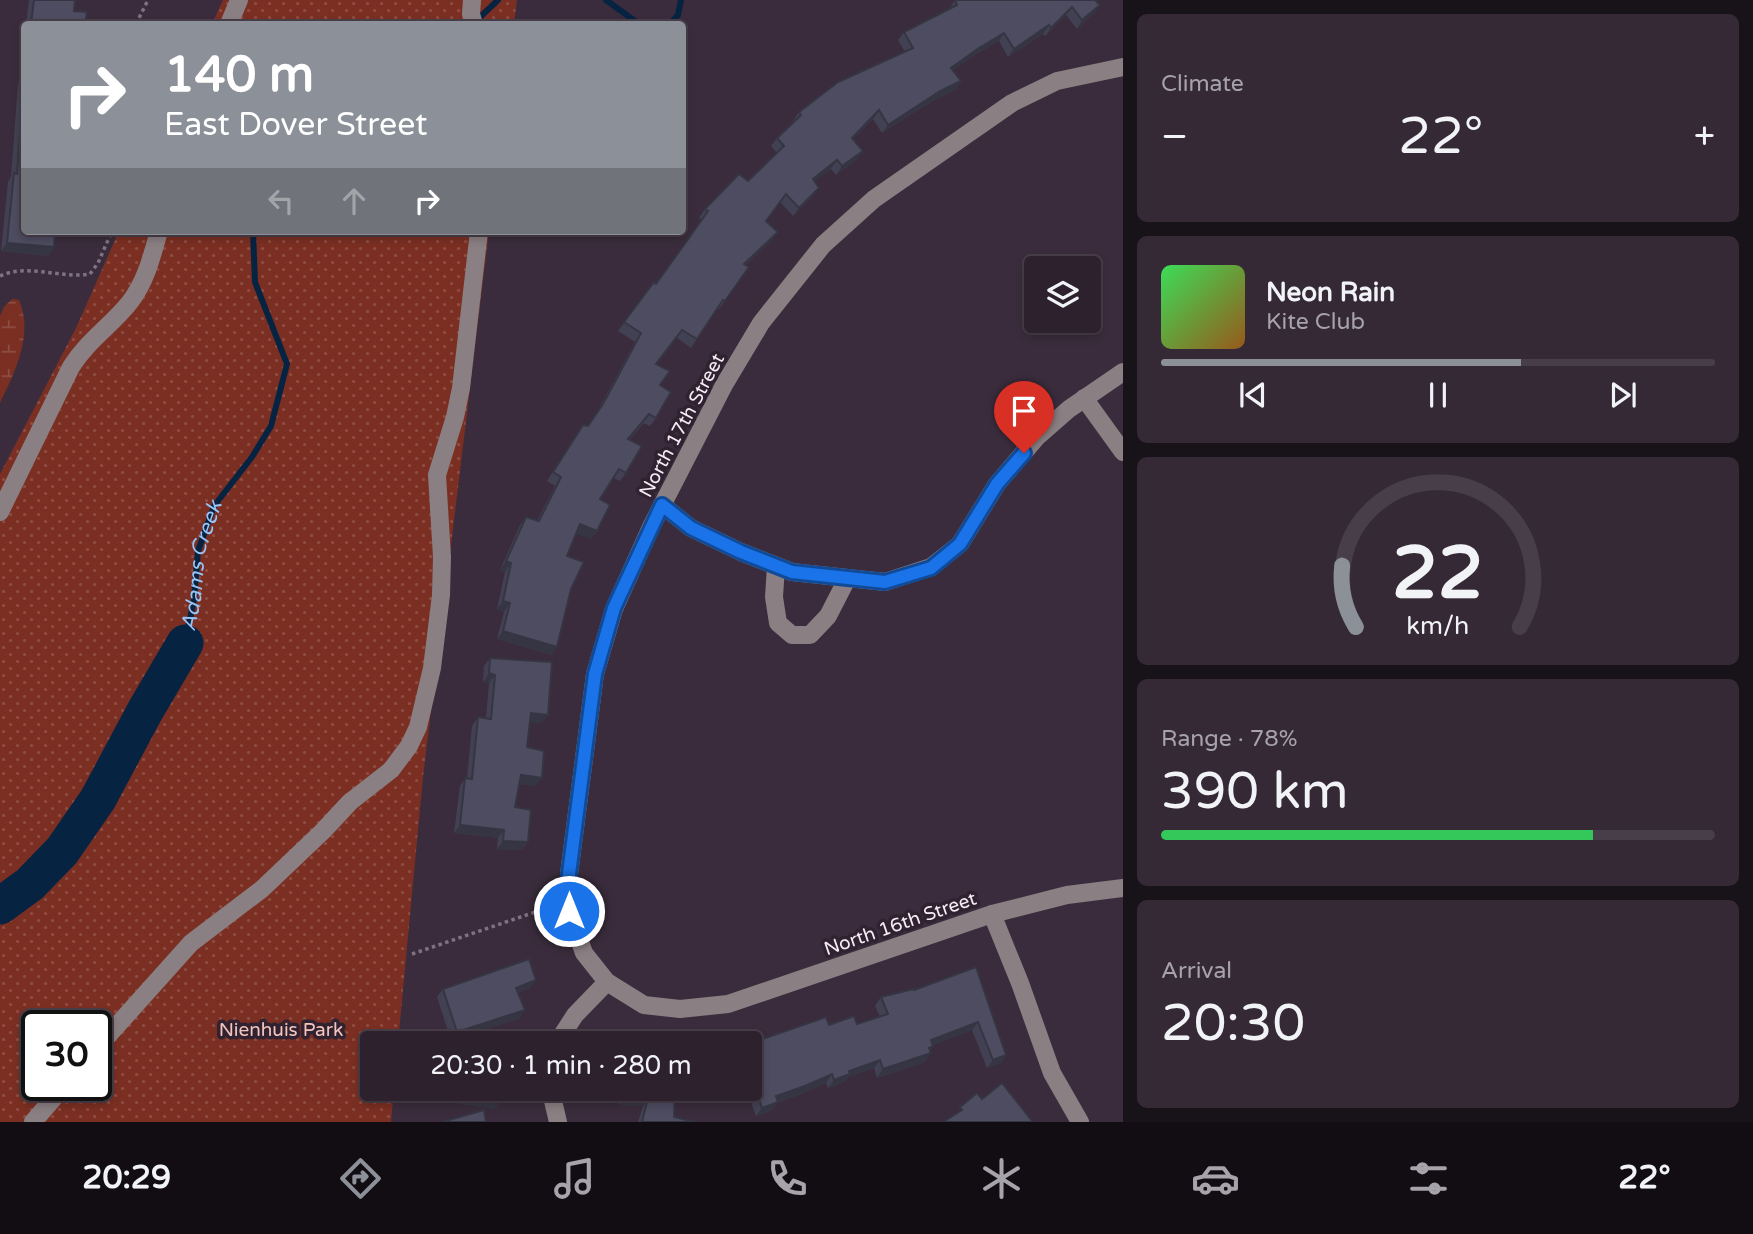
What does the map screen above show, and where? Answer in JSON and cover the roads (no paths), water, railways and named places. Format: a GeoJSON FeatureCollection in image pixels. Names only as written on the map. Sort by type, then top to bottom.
{"type":"FeatureCollection","features":[{"type":"Feature","properties":{"kind":"street"},"geometry":{"type":"LineString","coordinates":[[230,21],[239,0]]}},
{"type":"Feature","properties":{"kind":"street","name":"North 17th Street"},"geometry":{"type":"LineString","coordinates":[[607,982],[584,953],[569,911],[569,874],[595,674],[614,608],[662,505],[724,385],[761,323],[823,245],[874,199],[1012,103],[1057,81],[1123,67]]}},
{"type":"Feature","properties":{"kind":"street"},"geometry":{"type":"LineString","coordinates":[[0,512],[71,367],[86,346],[119,315],[139,290],[158,235]]}},
{"type":"Feature","properties":{"kind":"street"},"geometry":{"type":"LineString","coordinates":[[112,1031],[191,943],[261,889],[323,831],[349,802],[391,770],[404,754],[418,727],[432,668],[441,595],[442,557],[437,475],[461,388],[480,235]]}},
{"type":"Feature","properties":{"kind":"street"},"geometry":{"type":"LineString","coordinates":[[662,505],[691,528],[792,572],[885,582],[931,568],[960,544],[997,484],[1037,438],[1084,398],[1123,372]]}},
{"type":"Feature","properties":{"kind":"street"},"geometry":{"type":"LineString","coordinates":[[1084,398],[1123,452]]}},
{"type":"Feature","properties":{"kind":"street"},"geometry":{"type":"LineString","coordinates":[[776,566],[774,597],[778,623],[792,635],[810,635],[828,616],[847,579]]}},
{"type":"Feature","properties":{"kind":"street"},"geometry":{"type":"LineString","coordinates":[[992,914],[1067,895],[1123,888]]}},
{"type":"Feature","properties":{"kind":"street","name":"North 16th Street"},"geometry":{"type":"LineString","coordinates":[[607,982],[644,1004],[680,1009],[728,1004],[992,914],[1020,982],[1052,1073],[1080,1122]]}},
{"type":"Feature","properties":{"kind":"street"},"geometry":{"type":"LineString","coordinates":[[565,1031],[575,1015],[607,982]]}},
{"type":"Feature","properties":{"kind":"street"},"geometry":{"type":"LineString","coordinates":[[33,1122],[51,1101]]}},
{"type":"Feature","properties":{"kind":"street"},"geometry":{"type":"LineString","coordinates":[[553,1101],[558,1122]]}},
{"type":"Feature","properties":{"kind":"waterway","name":"Adams Creek"},"geometry":{"type":"LineString","coordinates":[[477,20],[498,0]]}},
{"type":"Feature","properties":{"kind":"waterway","name":"Adams Creek"},"geometry":{"type":"LineString","coordinates":[[606,0],[635,21]]}},
{"type":"Feature","properties":{"kind":"waterway","name":"Adams Creek"},"geometry":{"type":"LineString","coordinates":[[673,21],[678,15],[681,0]]}},
{"type":"Feature","properties":{"kind":"waterway","name":"Adams Creek"},"geometry":{"type":"LineString","coordinates":[[185,643],[194,599],[198,551],[214,506],[252,457],[271,426],[287,364],[255,282],[253,235]]}},
{"type":"Feature","properties":{"kind":"waterway","name":"Adams Creek"},"geometry":{"type":"LineString","coordinates":[[0,906],[30,884],[62,851],[98,799],[185,643]]}},
{"type":"Feature","properties":{"kind":"park label","name":"Nienhuis Park"},"geometry":{"type":"Point","coordinates":[281,1029]}}]}
